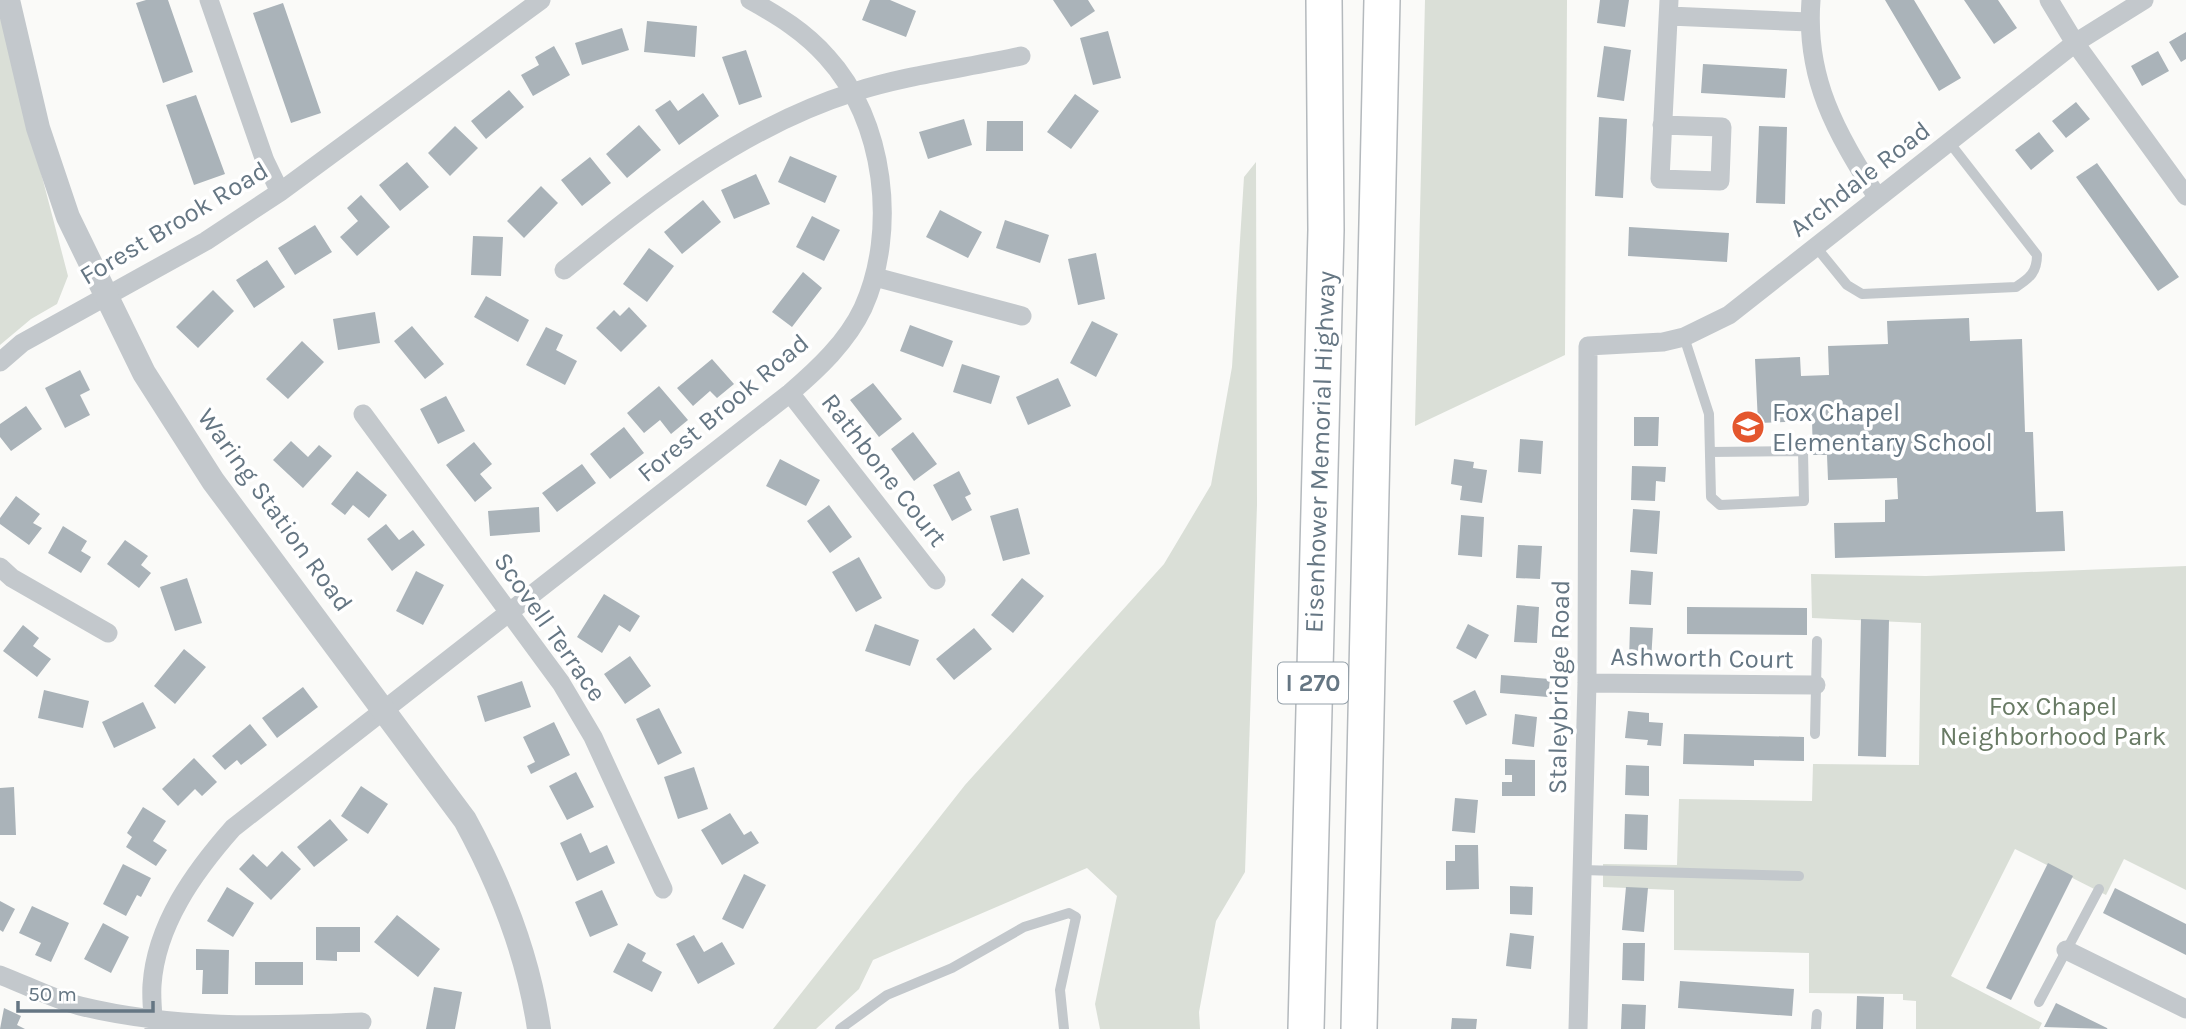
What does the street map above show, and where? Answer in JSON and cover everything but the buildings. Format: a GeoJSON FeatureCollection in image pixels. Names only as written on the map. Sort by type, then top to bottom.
{"type":"FeatureCollection","features":[{"type":"Feature","properties":{"kind":"highway"},"geometry":{"type":"LineString","coordinates":[[1300,0],[1322,338]]}},
{"type":"Feature","properties":{"kind":"highway","name":"Eisenhower Memorial Highway"},"geometry":{"type":"LineString","coordinates":[[1306,1029],[1326,230],[1324,0]]}},
{"type":"Feature","properties":{"kind":"highway","name":"I 270"},"geometry":{"type":"LineString","coordinates":[[1359,1029],[1384,0]]}},
{"type":"Feature","properties":{"kind":"street","name":"Waring Station Road"},"geometry":{"type":"LineString","coordinates":[[8,0],[38,128],[68,217],[144,373],[213,481],[465,820],[495,874],[531,979],[539,1029]]}},
{"type":"Feature","properties":{"kind":"street"},"geometry":{"type":"LineString","coordinates":[[209,0],[264,161],[280,192]]}},
{"type":"Feature","properties":{"kind":"street","name":"Forest Brook Road"},"geometry":{"type":"LineString","coordinates":[[0,362],[22,343],[104,295],[206,241],[280,192],[539,0]]}},
{"type":"Feature","properties":{"kind":"street","name":"Forest Brook Road"},"geometry":{"type":"LineString","coordinates":[[153,1025],[152,984],[162,941],[178,901],[202,863],[233,828],[790,393],[818,369],[842,341],[862,310],[875,277],[884,206],[867,124],[854,92],[828,57],[790,22],[750,0]]}},
{"type":"Feature","properties":{"kind":"street"},"geometry":{"type":"LineString","coordinates":[[1811,0],[1810,22],[1817,83],[1837,134],[1877,197]]}},
{"type":"Feature","properties":{"kind":"street"},"geometry":{"type":"LineString","coordinates":[[2049,0],[2075,43],[2186,196]]}},
{"type":"Feature","properties":{"kind":"street","name":"Archdale Road"},"geometry":{"type":"LineString","coordinates":[[1588,346],[1663,342],[1685,337],[1729,315],[2075,43],[2144,0]]}},
{"type":"Feature","properties":{"kind":"street"},"geometry":{"type":"LineString","coordinates":[[1662,125],[1669,8],[1810,22]]}},
{"type":"Feature","properties":{"kind":"street"},"geometry":{"type":"LineString","coordinates":[[564,270],[639,209],[705,162],[776,124],[854,92],[1021,56]]}},
{"type":"Feature","properties":{"kind":"street"},"geometry":{"type":"LineString","coordinates":[[875,277],[1022,316]]}},
{"type":"Feature","properties":{"kind":"street","name":"Staleybridge Road"},"geometry":{"type":"LineString","coordinates":[[1578,1029],[1587,683],[1588,346]]}},
{"type":"Feature","properties":{"kind":"street","name":"Rathbone Court"},"geometry":{"type":"LineString","coordinates":[[790,393],[936,580]]}},
{"type":"Feature","properties":{"kind":"street","name":"Scovell Terrace"},"geometry":{"type":"LineString","coordinates":[[363,414],[561,683],[593,737],[663,889]]}},
{"type":"Feature","properties":{"kind":"street"},"geometry":{"type":"LineString","coordinates":[[0,567],[108,633]]}},
{"type":"Feature","properties":{"kind":"street","name":"Ashworth Court"},"geometry":{"type":"LineString","coordinates":[[1587,683],[1816,685]]}},
{"type":"Feature","properties":{"kind":"street"},"geometry":{"type":"LineString","coordinates":[[2066,950],[2186,1009]]}},
{"type":"Feature","properties":{"kind":"street"},"geometry":{"type":"LineString","coordinates":[[0,975],[77,1005],[153,1025],[236,1027],[362,1022]]}},
{"type":"Feature","properties":{"kind":"lane"},"geometry":{"type":"LineString","coordinates":[[1816,247],[1847,285],[1862,294],[2016,287],[2031,278],[2037,266],[2037,255],[1949,142]]}},
{"type":"Feature","properties":{"kind":"lane"},"geometry":{"type":"LineString","coordinates":[[1685,337],[1709,414],[1711,497],[1720,505],[1804,501],[1803,450],[1710,452]]}},
{"type":"Feature","properties":{"kind":"lane"},"geometry":{"type":"LineString","coordinates":[[1815,734],[1817,640]]}},
{"type":"Feature","properties":{"kind":"lane"},"geometry":{"type":"LineString","coordinates":[[1582,870],[1798,876]]}},
{"type":"Feature","properties":{"kind":"lane"},"geometry":{"type":"LineString","coordinates":[[2039,1002],[2099,890]]}},
{"type":"Feature","properties":{"kind":"lane"},"geometry":{"type":"LineString","coordinates":[[840,1029],[887,995],[952,968],[1024,927],[1069,913],[1076,917],[1060,990],[1064,1029]]}},
{"type":"Feature","properties":{"kind":"lane"},"geometry":{"type":"LineString","coordinates":[[1816,1029],[1817,1014]]}},
{"type":"Feature","properties":{"kind":"green space"},"geometry":{"type":"Polygon","coordinates":[[[1425,0],[1567,0],[1565,355],[1415,426],[1425,0]]]}},
{"type":"Feature","properties":{"kind":"green space"},"geometry":{"type":"Polygon","coordinates":[[[0,16],[68,276],[57,304],[31,319],[0,345],[0,16]]]}},
{"type":"Feature","properties":{"kind":"green space"},"geometry":{"type":"Polygon","coordinates":[[[1256,162],[1257,505],[1245,872],[1216,921],[1199,1012],[1200,1029],[1100,1029],[1095,1004],[1117,896],[1087,868],[873,960],[859,989],[816,1029],[773,1029],[965,785],[1164,564],[1211,485],[1232,367],[1244,177],[1256,162]]]}},
{"type":"Feature","properties":{"kind":"green space","name":"Fox Chapel Neighborhood Park"},"geometry":{"type":"Polygon","coordinates":[[[2186,566],[2186,890],[2124,859],[2106,895],[2015,849],[1951,976],[2042,1023],[2039,1029],[1916,1029],[1916,1001],[1903,1000],[1903,994],[1809,993],[1809,953],[1674,950],[1674,890],[1603,887],[1603,864],[1677,865],[1679,799],[1812,801],[1813,764],[1919,765],[1921,623],[1812,618],[1811,574],[1926,576],[2186,566]]]}},
{"type":"Feature","properties":{"kind":"place","name":"Fox Chapel Elementary School"},"geometry":{"type":"Point","coordinates":[1748,427]}}]}
